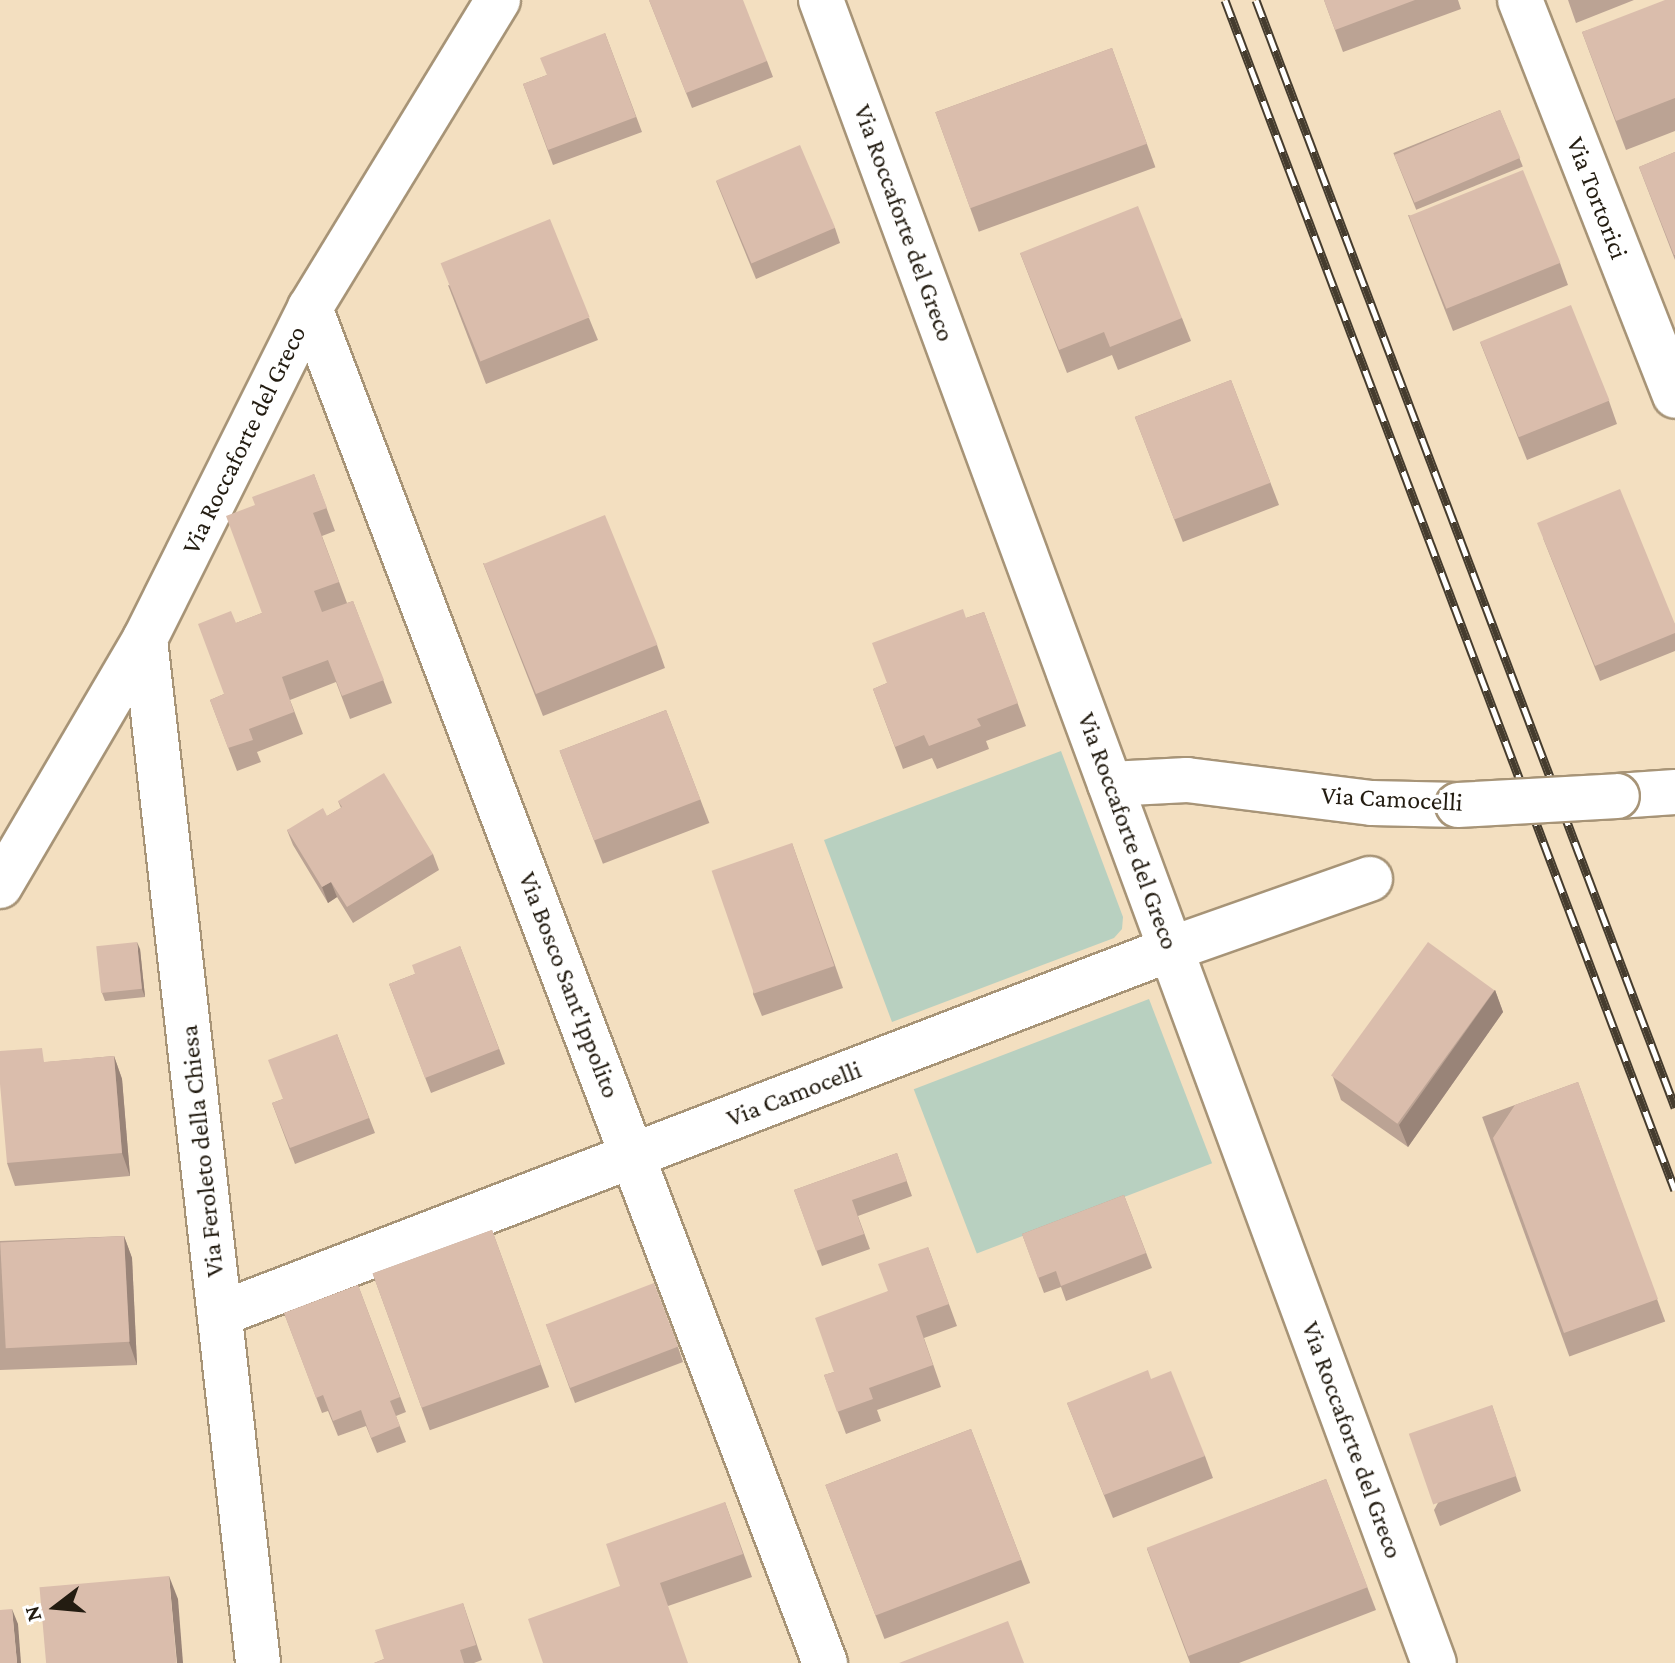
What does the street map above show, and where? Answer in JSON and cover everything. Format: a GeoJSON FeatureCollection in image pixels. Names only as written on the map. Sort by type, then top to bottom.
{"type":"FeatureCollection","features":[{"type":"Feature","properties":{"kind":"street","name":"Via Roccaforte del Greco"},"geometry":{"type":"LineString","coordinates":[[0,886],[145,639],[310,308],[498,0]]}},
{"type":"Feature","properties":{"kind":"street","name":"Via Roccaforte del Greco"},"geometry":{"type":"LineString","coordinates":[[821,0],[1434,1663]]}},
{"type":"Feature","properties":{"kind":"street","name":"Via Tortorici"},"geometry":{"type":"LineString","coordinates":[[1520,0],[1675,396]]}},
{"type":"Feature","properties":{"kind":"street","name":"Via Bosco Sant'Ippolito"},"geometry":{"type":"LineString","coordinates":[[310,308],[825,1663]]}},
{"type":"Feature","properties":{"kind":"street","name":"Via Feroleto della Chiesa"},"geometry":{"type":"LineString","coordinates":[[145,639],[258,1663]]}},
{"type":"Feature","properties":{"kind":"street","name":"Via Camocelli"},"geometry":{"type":"LineString","coordinates":[[1110,784],[1187,780],[1372,803],[1458,805],[1675,792]]}},
{"type":"Feature","properties":{"kind":"street","name":"Via Camocelli"},"geometry":{"type":"LineString","coordinates":[[220,1314],[1171,949],[1370,879]]}},
{"type":"Feature","properties":{"kind":"green space"},"geometry":{"type":"Polygon","coordinates":[[[1061,751],[1123,917],[1122,929],[1114,938],[892,1022],[824,840],[1061,751]]]}},
{"type":"Feature","properties":{"kind":"green space"},"geometry":{"type":"Polygon","coordinates":[[[1149,999],[1212,1163],[977,1254],[914,1089],[1149,999]]]}},
{"type":"Feature","properties":{"kind":"building"},"geometry":{"type":"Polygon","coordinates":[[[649,0],[743,0],[767,61],[686,93],[649,0]]]}},
{"type":"Feature","properties":{"kind":"building"},"geometry":{"type":"Polygon","coordinates":[[[1324,0],[1415,0],[1335,30],[1324,0]]]}},
{"type":"Feature","properties":{"kind":"building"},"geometry":{"type":"Polygon","coordinates":[[[1665,0],[1675,0],[1675,98],[1616,121],[1582,32],[1665,0]]]}},
{"type":"Feature","properties":{"kind":"building"},"geometry":{"type":"Polygon","coordinates":[[[605,33],[636,117],[548,150],[523,84],[547,75],[540,58],[605,33]]]}},
{"type":"Feature","properties":{"kind":"building"},"geometry":{"type":"Polygon","coordinates":[[[1112,48],[1147,144],[970,208],[935,112],[1112,48]]]}},
{"type":"Feature","properties":{"kind":"building"},"geometry":{"type":"Polygon","coordinates":[[[1500,110],[1520,158],[1414,203],[1394,155],[1500,110]]]}},
{"type":"Feature","properties":{"kind":"building"},"geometry":{"type":"Polygon","coordinates":[[[800,145],[835,228],[751,263],[716,181],[800,145]]]}},
{"type":"Feature","properties":{"kind":"building"},"geometry":{"type":"Polygon","coordinates":[[[1675,152],[1675,255],[1674,255],[1639,167],[1675,152]]]}},
{"type":"Feature","properties":{"kind":"building"},"geometry":{"type":"Polygon","coordinates":[[[1523,170],[1560,263],[1446,309],[1409,216],[1523,170]]]}},
{"type":"Feature","properties":{"kind":"building"},"geometry":{"type":"Polygon","coordinates":[[[1138,206],[1182,318],[1110,347],[1104,332],[1059,350],[1020,253],[1138,206]]]}},
{"type":"Feature","properties":{"kind":"building"},"geometry":{"type":"Polygon","coordinates":[[[550,219],[590,317],[480,361],[441,263],[550,219]]]}},
{"type":"Feature","properties":{"kind":"building"},"geometry":{"type":"Polygon","coordinates":[[[1571,305],[1610,400],[1519,437],[1480,342],[1571,305]]]}},
{"type":"Feature","properties":{"kind":"building"},"geometry":{"type":"Polygon","coordinates":[[[1231,380],[1270,483],[1174,520],[1135,417],[1231,380]]]}},
{"type":"Feature","properties":{"kind":"building"},"geometry":{"type":"Polygon","coordinates":[[[314,474],[327,508],[313,513],[339,582],[314,591],[322,612],[353,601],[384,680],[342,696],[328,660],[282,677],[294,712],[249,729],[253,740],[228,748],[210,700],[224,694],[198,624],[231,611],[236,623],[262,613],[226,516],[255,505],[252,497],[314,474]]]}},
{"type":"Feature","properties":{"kind":"building"},"geometry":{"type":"Polygon","coordinates":[[[1620,489],[1675,624],[1675,633],[1595,666],[1537,523],[1620,489]]]}},
{"type":"Feature","properties":{"kind":"building"},"geometry":{"type":"Polygon","coordinates":[[[605,515],[657,645],[536,694],[484,564],[605,515]]]}},
{"type":"Feature","properties":{"kind":"building"},"geometry":{"type":"Polygon","coordinates":[[[963,609],[966,618],[984,612],[1018,703],[977,719],[981,726],[929,746],[924,735],[895,747],[873,689],[887,683],[872,643],[963,609]]]}},
{"type":"Feature","properties":{"kind":"building"},"geometry":{"type":"Polygon","coordinates":[[[666,710],[700,800],[594,840],[560,751],[666,710]]]}},
{"type":"Feature","properties":{"kind":"building"},"geometry":{"type":"Polygon","coordinates":[[[384,773],[433,854],[347,907],[331,882],[322,887],[287,830],[323,808],[327,816],[342,807],[338,801],[384,773]]]}},
{"type":"Feature","properties":{"kind":"building"},"geometry":{"type":"Polygon","coordinates":[[[792,843],[834,966],[754,994],[712,871],[792,843]]]}},
{"type":"Feature","properties":{"kind":"building"},"geometry":{"type":"Polygon","coordinates":[[[137,942],[142,989],[101,993],[96,946],[137,942]]]}},
{"type":"Feature","properties":{"kind":"building"},"geometry":{"type":"Polygon","coordinates":[[[1428,942],[1494,990],[1397,1124],[1331,1075],[1428,942]]]}},
{"type":"Feature","properties":{"kind":"building"},"geometry":{"type":"Polygon","coordinates":[[[460,946],[499,1049],[425,1078],[389,984],[415,974],[412,965],[460,946]]]}},
{"type":"Feature","properties":{"kind":"building"},"geometry":{"type":"Polygon","coordinates":[[[337,1034],[369,1118],[290,1148],[272,1103],[283,1099],[268,1060],[337,1034]]]}},
{"type":"Feature","properties":{"kind":"building"},"geometry":{"type":"Polygon","coordinates":[[[42,1048],[44,1062],[114,1056],[122,1153],[7,1163],[0,1051],[42,1048]]]}},
{"type":"Feature","properties":{"kind":"building"},"geometry":{"type":"Polygon","coordinates":[[[1578,1082],[1658,1299],[1564,1333],[1493,1138],[1515,1105],[1578,1082]]]}},
{"type":"Feature","properties":{"kind":"building"},"geometry":{"type":"Polygon","coordinates":[[[897,1153],[907,1181],[852,1200],[864,1234],[816,1251],[794,1190],[897,1153]]]}},
{"type":"Feature","properties":{"kind":"building"},"geometry":{"type":"Polygon","coordinates":[[[1124,1195],[1146,1253],[1061,1286],[1056,1271],[1038,1278],[1022,1234],[1124,1195]]]}},
{"type":"Feature","properties":{"kind":"building"},"geometry":{"type":"Polygon","coordinates":[[[492,1230],[541,1364],[422,1408],[373,1273],[492,1230]]]}},
{"type":"Feature","properties":{"kind":"building"},"geometry":{"type":"Polygon","coordinates":[[[124,1236],[130,1342],[6,1348],[0,1242],[124,1236]]]}},
{"type":"Feature","properties":{"kind":"building"},"geometry":{"type":"Polygon","coordinates":[[[928,1247],[949,1304],[916,1316],[933,1365],[869,1388],[873,1399],[837,1412],[824,1375],[834,1372],[815,1318],[888,1291],[878,1264],[928,1247]]]}},
{"type":"Feature","properties":{"kind":"building"},"geometry":{"type":"Polygon","coordinates":[[[654,1283],[678,1346],[570,1388],[546,1325],[654,1283]]]}},
{"type":"Feature","properties":{"kind":"building"},"geometry":{"type":"Polygon","coordinates":[[[358,1285],[400,1397],[390,1401],[400,1426],[371,1438],[361,1410],[333,1421],[323,1395],[316,1398],[284,1313],[358,1285]]]}},
{"type":"Feature","properties":{"kind":"building"},"geometry":{"type":"Polygon","coordinates":[[[1148,1370],[1151,1379],[1171,1371],[1205,1456],[1104,1495],[1067,1403],[1148,1370]]]}},
{"type":"Feature","properties":{"kind":"building"},"geometry":{"type":"Polygon","coordinates":[[[1492,1405],[1516,1476],[1433,1505],[1409,1434],[1492,1405]]]}},
{"type":"Feature","properties":{"kind":"building"},"geometry":{"type":"Polygon","coordinates":[[[971,1429],[1021,1560],[876,1616],[825,1485],[971,1429]]]}},
{"type":"Feature","properties":{"kind":"building"},"geometry":{"type":"Polygon","coordinates":[[[1326,1479],[1368,1587],[1188,1656],[1147,1548],[1326,1479]]]}},
{"type":"Feature","properties":{"kind":"building"},"geometry":{"type":"Polygon","coordinates":[[[725,1502],[743,1554],[660,1583],[688,1663],[543,1663],[528,1619],[620,1586],[606,1544],[725,1502]]]}},
{"type":"Feature","properties":{"kind":"building"},"geometry":{"type":"Polygon","coordinates":[[[169,1576],[177,1663],[46,1663],[39,1587],[169,1576]]]}},
{"type":"Feature","properties":{"kind":"building"},"geometry":{"type":"Polygon","coordinates":[[[463,1603],[476,1645],[460,1650],[464,1663],[374,1663],[384,1659],[375,1630],[463,1603]]]}},
{"type":"Feature","properties":{"kind":"building"},"geometry":{"type":"Polygon","coordinates":[[[12,1609],[17,1663],[0,1663],[0,1610],[12,1609]]]}},
{"type":"Feature","properties":{"kind":"building"},"geometry":{"type":"Polygon","coordinates":[[[1008,1621],[1024,1663],[899,1663],[1008,1621]]]}},
{"type":"Feature","properties":{"kind":"railway"},"geometry":{"type":"LineString","coordinates":[[1225,0],[1675,1190]]}},
{"type":"Feature","properties":{"kind":"railway"},"geometry":{"type":"LineString","coordinates":[[1256,0],[1675,1107]]}}]}
